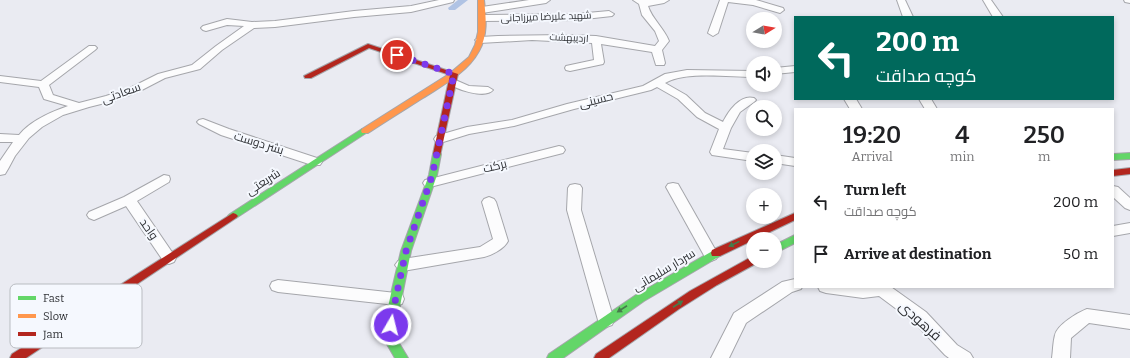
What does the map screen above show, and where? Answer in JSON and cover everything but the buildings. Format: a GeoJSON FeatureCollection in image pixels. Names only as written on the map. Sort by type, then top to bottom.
{"type":"FeatureCollection","features":[{"type":"Feature","properties":{"kind":"street"},"geometry":{"type":"LineString","coordinates":[[206,28],[227,22],[252,25],[275,24],[450,0]]}},
{"type":"Feature","properties":{"kind":"street","name":"شریعتی"},"geometry":{"type":"LineString","coordinates":[[129,284],[316,162],[454,78],[472,58],[480,40],[483,14],[481,0]]}},
{"type":"Feature","properties":{"kind":"street"},"geometry":{"type":"LineString","coordinates":[[483,14],[546,0]]}},
{"type":"Feature","properties":{"kind":"street"},"geometry":{"type":"LineString","coordinates":[[660,63],[657,50],[664,41],[662,33],[647,16],[640,2],[665,0]]}},
{"type":"Feature","properties":{"kind":"street"},"geometry":{"type":"LineString","coordinates":[[713,33],[724,0]]}},
{"type":"Feature","properties":{"kind":"street"},"geometry":{"type":"LineString","coordinates":[[728,0],[754,2],[780,10]]}},
{"type":"Feature","properties":{"kind":"street"},"geometry":{"type":"LineString","coordinates":[[901,0],[908,16]]}},
{"type":"Feature","properties":{"kind":"street"},"geometry":{"type":"LineString","coordinates":[[987,0],[997,16]]}},
{"type":"Feature","properties":{"kind":"street","name":"شهید علیرضا میرزاجانی"},"geometry":{"type":"LineString","coordinates":[[483,14],[576,17],[609,14]]}},
{"type":"Feature","properties":{"kind":"street","name":"سعادتی"},"geometry":{"type":"LineString","coordinates":[[0,171],[9,154],[22,139],[38,125],[79,106],[109,99],[134,90],[162,76],[196,67],[219,48],[252,25]]}},
{"type":"Feature","properties":{"kind":"street","name":"اردیبهشت"},"geometry":{"type":"LineString","coordinates":[[480,40],[542,37],[596,39],[642,46],[657,50]]}},
{"type":"Feature","properties":{"kind":"street"},"geometry":{"type":"LineString","coordinates":[[570,68],[599,62],[596,39]]}},
{"type":"Feature","properties":{"kind":"street"},"geometry":{"type":"LineString","coordinates":[[308,76],[368,46],[454,78],[467,89],[488,90]]}},
{"type":"Feature","properties":{"kind":"street"},"geometry":{"type":"LineString","coordinates":[[0,78],[43,84],[92,48]]}},
{"type":"Feature","properties":{"kind":"street"},"geometry":{"type":"LineString","coordinates":[[782,70],[794,69]]}},
{"type":"Feature","properties":{"kind":"street","name":"حسینی"},"geometry":{"type":"LineString","coordinates":[[440,139],[466,131],[514,123],[571,106],[647,88],[669,76],[686,73],[746,74]]}},
{"type":"Feature","properties":{"kind":"street"},"geometry":{"type":"LineString","coordinates":[[402,358],[390,339],[396,299],[406,251],[430,182],[454,78]]}},
{"type":"Feature","properties":{"kind":"street"},"geometry":{"type":"LineString","coordinates":[[658,83],[682,97],[702,114],[726,128]]}},
{"type":"Feature","properties":{"kind":"street"},"geometry":{"type":"LineString","coordinates":[[43,84],[48,97],[79,106]]}},
{"type":"Feature","properties":{"kind":"street"},"geometry":{"type":"LineString","coordinates":[[925,100],[931,108]]}},
{"type":"Feature","properties":{"kind":"street"},"geometry":{"type":"LineString","coordinates":[[746,103],[735,110],[716,152],[746,156]]}},
{"type":"Feature","properties":{"kind":"street","name":"بشر دوست"},"geometry":{"type":"LineString","coordinates":[[203,122],[225,132],[316,162]]}},
{"type":"Feature","properties":{"kind":"street"},"geometry":{"type":"LineString","coordinates":[[0,138],[22,139]]}},
{"type":"Feature","properties":{"kind":"street","name":"برکت"},"geometry":{"type":"LineString","coordinates":[[430,182],[559,150]]}},
{"type":"Feature","properties":{"kind":"street"},"geometry":{"type":"LineString","coordinates":[[1114,157],[1130,156]]}},
{"type":"Feature","properties":{"kind":"street"},"geometry":{"type":"LineString","coordinates":[[782,161],[794,162]]}},
{"type":"Feature","properties":{"kind":"street"},"geometry":{"type":"LineString","coordinates":[[1114,173],[1130,171]]}},
{"type":"Feature","properties":{"kind":"street"},"geometry":{"type":"LineString","coordinates":[[94,215],[129,200],[164,179]]}},
{"type":"Feature","properties":{"kind":"street"},"geometry":{"type":"LineString","coordinates":[[673,187],[711,255]]}},
{"type":"Feature","properties":{"kind":"street"},"geometry":{"type":"LineString","coordinates":[[575,188],[574,210],[606,320]]}},
{"type":"Feature","properties":{"kind":"street"},"geometry":{"type":"LineString","coordinates":[[1114,191],[1130,205]]}},
{"type":"Feature","properties":{"kind":"street","name":"واحد"},"geometry":{"type":"LineString","coordinates":[[129,200],[169,258]]}},
{"type":"Feature","properties":{"kind":"street"},"geometry":{"type":"LineString","coordinates":[[403,265],[484,252],[500,241],[490,202]]}},
{"type":"Feature","properties":{"kind":"street","name":"سردار سلیمانی"},"geometry":{"type":"LineString","coordinates":[[553,358],[606,320],[711,255],[768,227],[794,216]]}},
{"type":"Feature","properties":{"kind":"street"},"geometry":{"type":"LineString","coordinates":[[1114,230],[1130,228]]}},
{"type":"Feature","properties":{"kind":"street"},"geometry":{"type":"LineString","coordinates":[[782,246],[794,240]]}},
{"type":"Feature","properties":{"kind":"street"},"geometry":{"type":"LineString","coordinates":[[600,358],[680,302],[729,272],[746,264]]}},
{"type":"Feature","properties":{"kind":"street"},"geometry":{"type":"LineString","coordinates":[[720,358],[740,318],[788,286],[794,284]]}},
{"type":"Feature","properties":{"kind":"street"},"geometry":{"type":"LineString","coordinates":[[278,286],[396,299]]}},
{"type":"Feature","properties":{"kind":"street","name":"فرهودی"},"geometry":{"type":"LineString","coordinates":[[833,288],[863,292],[883,288],[920,317],[951,350],[964,358]]}},
{"type":"Feature","properties":{"kind":"street"},"geometry":{"type":"LineString","coordinates":[[1061,358],[1063,336],[1076,323],[1087,316],[1130,322]]}},
{"type":"Feature","properties":{"kind":"street","name":"شریعتی"},"geometry":{"type":"LineString","coordinates":[[16,358],[31,348]]}},
{"type":"Feature","properties":{"kind":"waterway"},"geometry":{"type":"LineString","coordinates":[[452,8],[464,0]]}},
{"type":"Feature","properties":{"kind":"traffic: fast"},"geometry":{"type":"LineString","coordinates":[[233,216],[365,131]]}},
{"type":"Feature","properties":{"kind":"traffic: fast"},"geometry":{"type":"LineString","coordinates":[[402,358],[390,339],[393,311],[406,251],[433,175],[437,154]]}},
{"type":"Feature","properties":{"kind":"traffic: fast"},"geometry":{"type":"LineString","coordinates":[[1114,157],[1130,156]]}},
{"type":"Feature","properties":{"kind":"traffic: fast"},"geometry":{"type":"LineString","coordinates":[[782,246],[794,240]]}},
{"type":"Feature","properties":{"kind":"traffic: fast"},"geometry":{"type":"LineString","coordinates":[[553,358],[640,298],[716,253]]}},
{"type":"Feature","properties":{"kind":"traffic: slow"},"geometry":{"type":"LineString","coordinates":[[365,131],[452,76],[465,65],[479,45],[482,32],[481,0]]}},
{"type":"Feature","properties":{"kind":"traffic: jam"},"geometry":{"type":"LineString","coordinates":[[308,76],[368,46],[454,74],[437,154]]}},
{"type":"Feature","properties":{"kind":"traffic: jam"},"geometry":{"type":"LineString","coordinates":[[1114,173],[1130,171]]}},
{"type":"Feature","properties":{"kind":"traffic: jam"},"geometry":{"type":"LineString","coordinates":[[129,284],[233,216]]}},
{"type":"Feature","properties":{"kind":"traffic: jam"},"geometry":{"type":"LineString","coordinates":[[716,253],[794,216]]}},
{"type":"Feature","properties":{"kind":"traffic: jam"},"geometry":{"type":"LineString","coordinates":[[600,358],[675,306],[713,282],[746,264]]}},
{"type":"Feature","properties":{"kind":"traffic: jam"},"geometry":{"type":"LineString","coordinates":[[16,358],[31,348]]}},
{"type":"Feature","properties":{"kind":"route"},"geometry":{"type":"LineString","coordinates":[[391,325],[406,251],[432,176],[454,74],[397,55]]}}]}
